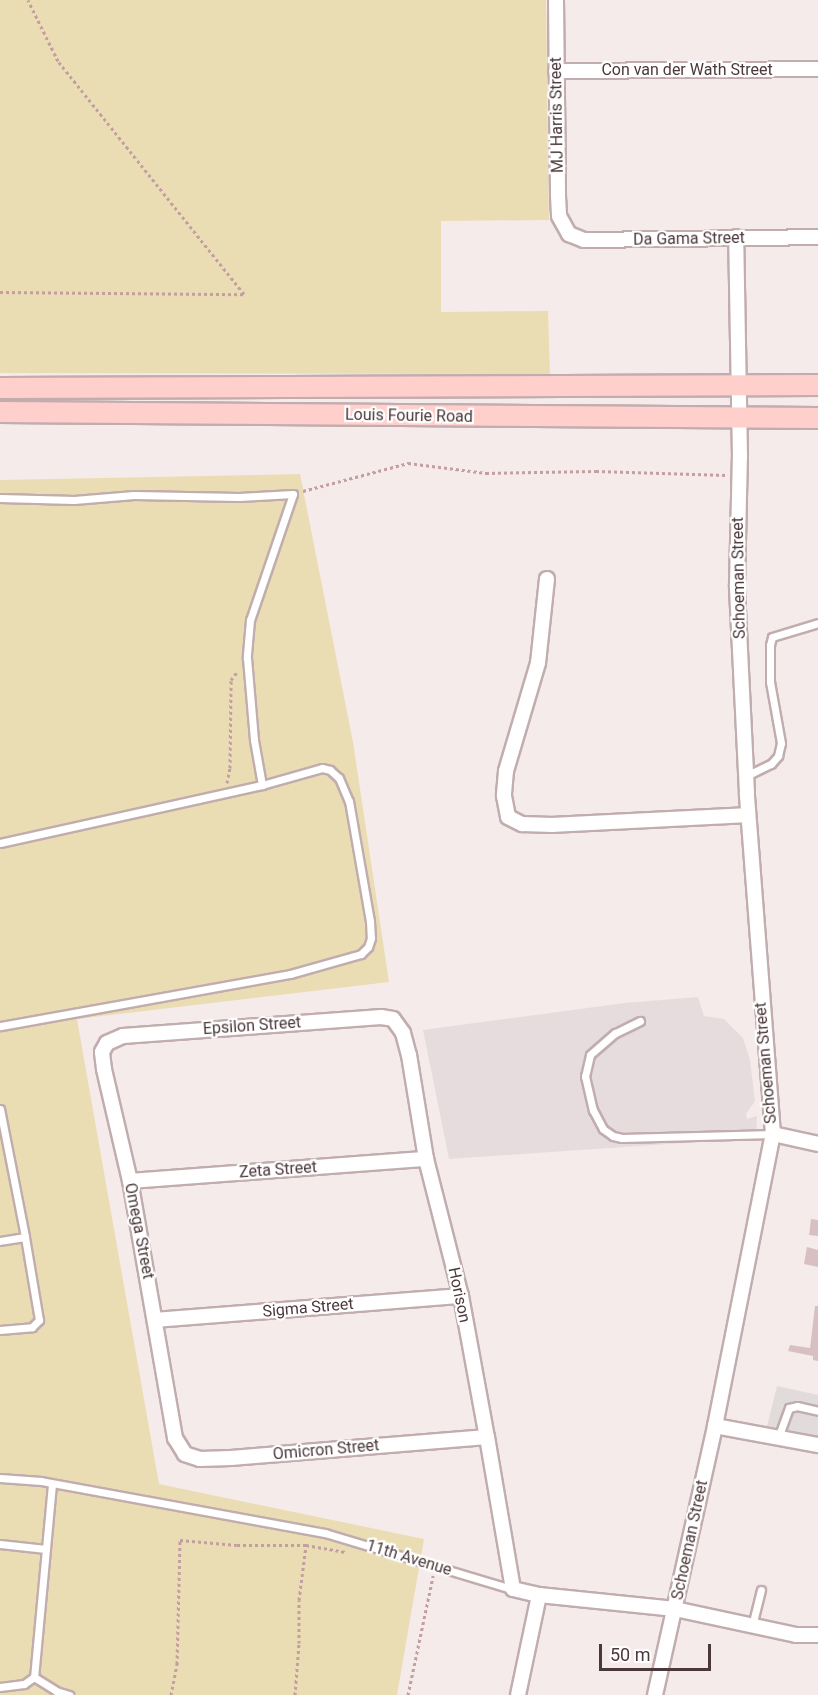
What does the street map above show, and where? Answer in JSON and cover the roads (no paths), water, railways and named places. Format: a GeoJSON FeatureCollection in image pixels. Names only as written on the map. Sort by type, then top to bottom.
{"type":"FeatureCollection","features":[{"type":"Feature","properties":{"kind":"main road","name":"Louis Fourie Road"},"geometry":{"type":"LineString","coordinates":[[0,388],[818,385]]}},
{"type":"Feature","properties":{"kind":"main road","name":"Louis Fourie Road"},"geometry":{"type":"LineString","coordinates":[[0,412],[818,418]]}},
{"type":"Feature","properties":{"kind":"street","name":"MJ Harris Street"},"geometry":{"type":"LineString","coordinates":[[556,0],[559,216],[565,228]]}},
{"type":"Feature","properties":{"kind":"street","name":"Con van der Wath Street"},"geometry":{"type":"LineString","coordinates":[[556,71],[818,69]]}},
{"type":"Feature","properties":{"kind":"street","name":"Da Gama Street"},"geometry":{"type":"LineString","coordinates":[[565,228],[576,238],[584,240],[818,237]]}},
{"type":"Feature","properties":{"kind":"street","name":"Schoeman Street"},"geometry":{"type":"LineString","coordinates":[[655,1695],[715,1426],[773,1134],[748,814],[737,585],[736,237]]}},
{"type":"Feature","properties":{"kind":"street"},"geometry":{"type":"LineString","coordinates":[[547,579],[538,663],[506,771],[504,796],[508,817],[522,824],[553,825],[748,814]]}},
{"type":"Feature","properties":{"kind":"street","name":"Epsilon Street"},"geometry":{"type":"LineString","coordinates":[[123,1036],[381,1017]]}},
{"type":"Feature","properties":{"kind":"street","name":"Horison"},"geometry":{"type":"LineString","coordinates":[[381,1017],[393,1019],[403,1033],[426,1159],[461,1296],[513,1589]]}},
{"type":"Feature","properties":{"kind":"street","name":"Omega Street"},"geometry":{"type":"LineString","coordinates":[[123,1036],[112,1039],[102,1052],[104,1069],[130,1181],[175,1438]]}},
{"type":"Feature","properties":{"kind":"street"},"geometry":{"type":"LineString","coordinates":[[773,1134],[818,1144]]}},
{"type":"Feature","properties":{"kind":"street","name":"Zeta Street"},"geometry":{"type":"LineString","coordinates":[[130,1181],[426,1159]]}},
{"type":"Feature","properties":{"kind":"street","name":"Sigma Street"},"geometry":{"type":"LineString","coordinates":[[155,1320],[461,1296]]}},
{"type":"Feature","properties":{"kind":"street"},"geometry":{"type":"LineString","coordinates":[[715,1426],[818,1446]]}},
{"type":"Feature","properties":{"kind":"street","name":"Omicron Street"},"geometry":{"type":"LineString","coordinates":[[175,1438],[185,1454],[200,1459],[487,1437]]}},
{"type":"Feature","properties":{"kind":"street","name":"11th Avenue"},"geometry":{"type":"LineString","coordinates":[[513,1589],[539,1595],[675,1609],[796,1635],[818,1635]]}},
{"type":"Feature","properties":{"kind":"street"},"geometry":{"type":"LineString","coordinates":[[518,1695],[539,1595]]}},
{"type":"Feature","properties":{"kind":"lane"},"geometry":{"type":"LineString","coordinates":[[0,498],[74,500],[134,495],[239,497],[293,494],[250,621],[247,658],[254,740],[262,785]]}},
{"type":"Feature","properties":{"kind":"lane"},"geometry":{"type":"LineString","coordinates":[[746,776],[771,764],[778,756],[781,743],[770,682],[772,638],[818,622]]}},
{"type":"Feature","properties":{"kind":"lane"},"geometry":{"type":"LineString","coordinates":[[0,843],[225,794],[322,768],[330,770],[339,778],[349,801],[371,938],[368,948],[361,954],[290,974],[0,1026]]}},
{"type":"Feature","properties":{"kind":"lane"},"geometry":{"type":"LineString","coordinates":[[640,1021],[615,1033],[590,1055],[585,1076],[593,1110],[603,1129],[613,1136],[622,1138],[773,1134]]}},
{"type":"Feature","properties":{"kind":"lane"},"geometry":{"type":"LineString","coordinates":[[0,1109],[3,1141],[25,1237],[39,1320],[32,1327],[0,1330]]}},
{"type":"Feature","properties":{"kind":"lane"},"geometry":{"type":"LineString","coordinates":[[0,1241],[25,1237]]}},
{"type":"Feature","properties":{"kind":"lane"},"geometry":{"type":"LineString","coordinates":[[778,1438],[789,1408],[797,1406],[818,1411]]}},
{"type":"Feature","properties":{"kind":"lane","name":"11th Avenue"},"geometry":{"type":"LineString","coordinates":[[0,1478],[52,1484],[325,1533],[513,1589]]}},
{"type":"Feature","properties":{"kind":"lane"},"geometry":{"type":"LineString","coordinates":[[0,1687],[24,1684],[34,1677],[52,1484]]}},
{"type":"Feature","properties":{"kind":"lane"},"geometry":{"type":"LineString","coordinates":[[0,1544],[46,1549]]}},
{"type":"Feature","properties":{"kind":"lane"},"geometry":{"type":"LineString","coordinates":[[752,1626],[761,1590]]}},
{"type":"Feature","properties":{"kind":"lane"},"geometry":{"type":"LineString","coordinates":[[34,1677],[56,1691],[69,1695]]}}]}
